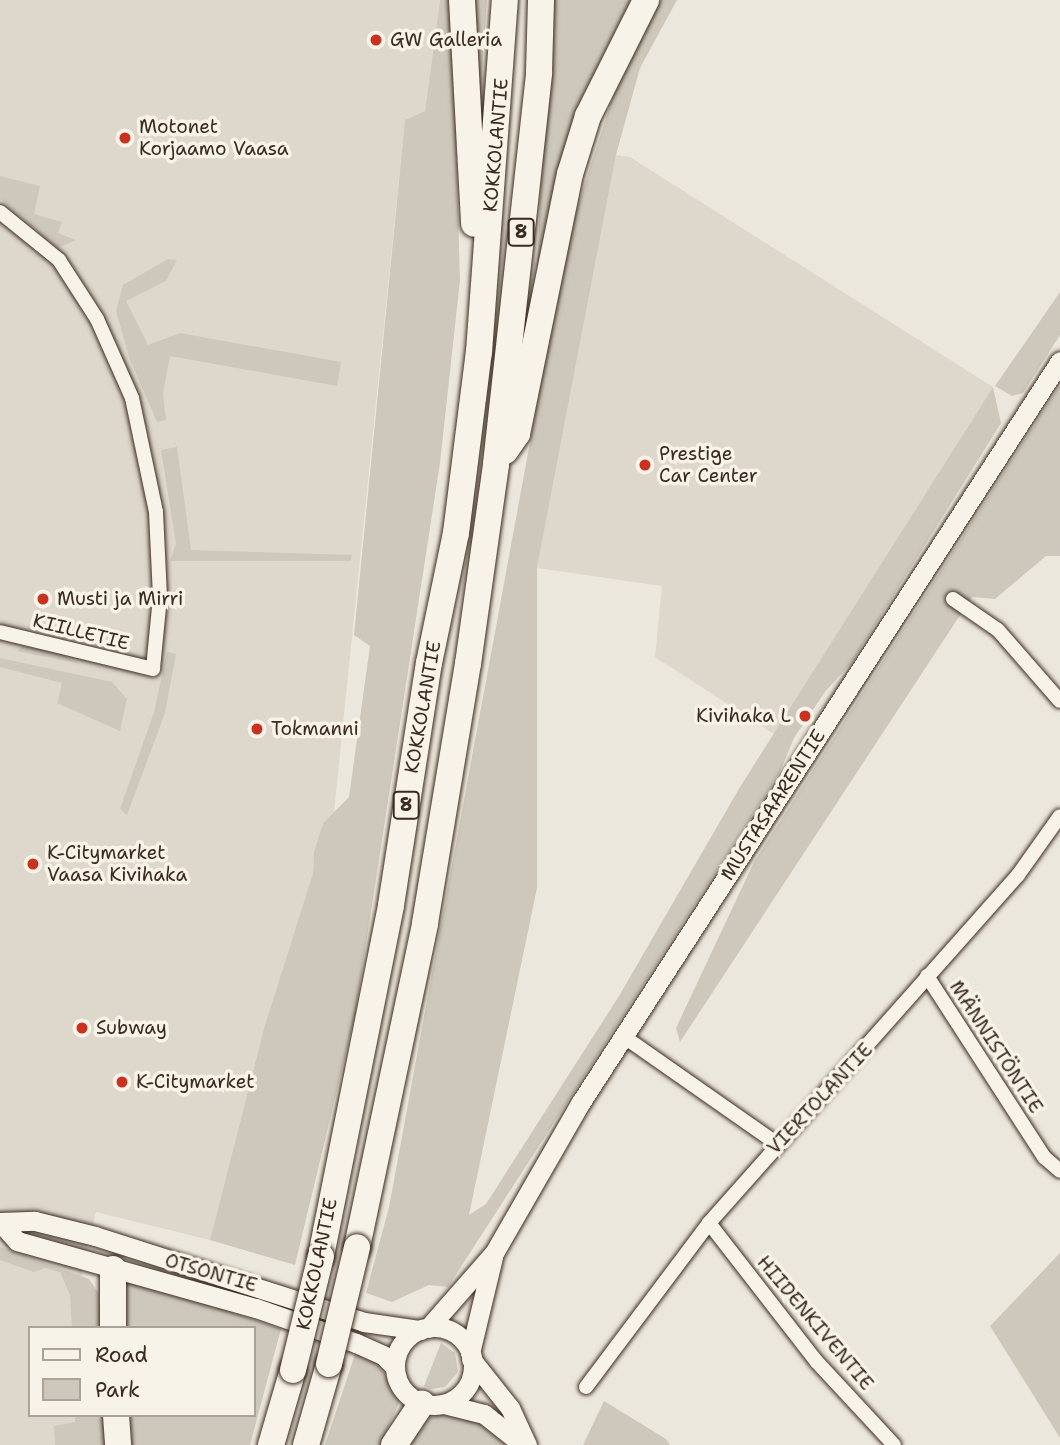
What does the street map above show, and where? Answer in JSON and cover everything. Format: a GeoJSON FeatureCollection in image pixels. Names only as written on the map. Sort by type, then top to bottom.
{"type":"FeatureCollection","features":[{"type":"Feature","properties":{"kind":"highway"},"geometry":{"type":"LineString","coordinates":[[462,0],[479,352]]}},
{"type":"Feature","properties":{"kind":"highway","name":"KOKKOLANTIE"},"geometry":{"type":"LineString","coordinates":[[271,1445],[293,1370],[320,1256],[391,905],[429,663],[456,533],[479,352],[505,0]]}},
{"type":"Feature","properties":{"kind":"highway","name":"KOKKOLANTIE"},"geometry":{"type":"LineString","coordinates":[[306,1445],[357,1247],[425,923],[496,464],[539,72],[541,0]]}},
{"type":"Feature","properties":{"kind":"highway"},"geometry":{"type":"LineString","coordinates":[[496,464],[517,434],[559,218],[584,128],[646,0]]}},
{"type":"Feature","properties":{"kind":"highway"},"geometry":{"type":"LineString","coordinates":[[113,1326],[115,1256]]}},
{"type":"Feature","properties":{"kind":"highway"},"geometry":{"type":"LineString","coordinates":[[394,1445],[433,1403]]}},
{"type":"Feature","properties":{"kind":"highway"},"geometry":{"type":"LineString","coordinates":[[116,1417],[118,1445]]}},
{"type":"Feature","properties":{"kind":"main road","name":"MUSTASAARENTIE"},"geometry":{"type":"LineString","coordinates":[[424,1329],[494,1253],[623,1036],[1060,360]]}},
{"type":"Feature","properties":{"kind":"main road","name":"OTSONTIE"},"geometry":{"type":"LineString","coordinates":[[0,1222],[35,1221],[115,1256],[243,1304],[356,1342],[383,1355],[395,1367]]}},
{"type":"Feature","properties":{"kind":"main road","name":"OTSONTIE"},"geometry":{"type":"LineString","coordinates":[[0,1222],[17,1241],[115,1256],[365,1322],[424,1329]]}},
{"type":"Feature","properties":{"kind":"main road","name":"MUSTASAARENTIE"},"geometry":{"type":"LineString","coordinates":[[471,1356],[494,1253]]}},
{"type":"Feature","properties":{"kind":"main road"},"geometry":{"type":"LineString","coordinates":[[424,1329],[457,1335],[510,1408],[525,1445],[484,1414],[433,1403],[400,1387],[395,1367],[402,1345],[424,1329]]}},
{"type":"Feature","properties":{"kind":"main road"},"geometry":{"type":"LineString","coordinates":[[433,1403],[464,1390],[471,1356]]}},
{"type":"Feature","properties":{"kind":"street","name":"KIILLETIE"},"geometry":{"type":"LineString","coordinates":[[0,212],[59,260],[97,319],[132,398],[156,512],[160,597],[153,669],[0,632]]}},
{"type":"Feature","properties":{"kind":"street"},"geometry":{"type":"LineString","coordinates":[[953,599],[998,630],[1060,701]]}},
{"type":"Feature","properties":{"kind":"street","name":"VIERTOLANTIE"},"geometry":{"type":"LineString","coordinates":[[586,1387],[709,1223],[777,1144],[860,1057],[927,976],[1018,875],[1060,816]]}},
{"type":"Feature","properties":{"kind":"street","name":"MÄNNISTÖNTIE"},"geometry":{"type":"LineString","coordinates":[[927,976],[1044,1157],[1060,1171]]}},
{"type":"Feature","properties":{"kind":"street"},"geometry":{"type":"LineString","coordinates":[[623,1036],[777,1144]]}},
{"type":"Feature","properties":{"kind":"street","name":"HIIDENKIVENTIE"},"geometry":{"type":"LineString","coordinates":[[709,1223],[817,1362],[894,1445]]}},
{"type":"Feature","properties":{"kind":"shaded area"},"geometry":{"type":"Polygon","coordinates":[[[0,0],[440,0],[425,111],[405,120],[334,812],[323,823],[314,851],[313,873],[264,1028],[210,1240],[96,1212],[82,1269],[85,1326],[28,1326],[28,1417],[90,1417],[91,1445],[0,1445],[0,0]]]}},
{"type":"Feature","properties":{"kind":"shaded area"},"geometry":{"type":"Polygon","coordinates":[[[616,155],[630,157],[993,387],[774,734],[655,657],[662,586],[537,568],[616,155]]]}},
{"type":"Feature","properties":{"kind":"green space"},"geometry":{"type":"Polygon","coordinates":[[[440,0],[452,0],[460,280],[440,463],[355,1015],[295,1265],[210,1240],[264,1028],[313,873],[314,851],[323,823],[349,797],[370,646],[354,635],[405,120],[425,111],[440,0]]]}},
{"type":"Feature","properties":{"kind":"green space"},"geometry":{"type":"Polygon","coordinates":[[[471,0],[487,0],[478,129],[471,0]]]}},
{"type":"Feature","properties":{"kind":"green space"},"geometry":{"type":"Polygon","coordinates":[[[549,0],[633,0],[537,271],[549,0]]]}},
{"type":"Feature","properties":{"kind":"green space"},"geometry":{"type":"Polygon","coordinates":[[[656,0],[677,0],[640,68],[616,155],[537,568],[537,888],[469,1215],[486,1204],[619,996],[740,787],[993,387],[1001,423],[852,662],[825,692],[794,738],[780,772],[448,1287],[429,1285],[392,1302],[366,1293],[389,1207],[568,236],[627,53],[656,0]]]}},
{"type":"Feature","properties":{"kind":"green space"},"geometry":{"type":"Polygon","coordinates":[[[0,176],[40,186],[34,214],[62,222],[58,233],[76,240],[58,248],[0,199],[0,176]]]}},
{"type":"Feature","properties":{"kind":"green space"},"geometry":{"type":"Polygon","coordinates":[[[168,259],[177,260],[166,281],[126,301],[148,345],[180,333],[341,362],[337,386],[170,356],[163,393],[166,420],[157,422],[129,357],[116,311],[123,285],[168,259]]]}},
{"type":"Feature","properties":{"kind":"green space"},"geometry":{"type":"Polygon","coordinates":[[[1060,292],[1060,335],[1023,393],[1012,396],[995,386],[1060,292]]]}},
{"type":"Feature","properties":{"kind":"green space"},"geometry":{"type":"Polygon","coordinates":[[[1060,385],[1060,556],[1046,556],[995,599],[972,597],[680,1042],[676,1028],[754,862],[1060,385]]]}},
{"type":"Feature","properties":{"kind":"green space"},"geometry":{"type":"Polygon","coordinates":[[[177,447],[191,550],[352,555],[351,561],[170,561],[176,544],[161,450],[177,447]]]}},
{"type":"Feature","properties":{"kind":"green space"},"geometry":{"type":"Polygon","coordinates":[[[23,646],[61,654],[81,664],[17,651],[23,646]]]}},
{"type":"Feature","properties":{"kind":"green space"},"geometry":{"type":"Polygon","coordinates":[[[167,652],[176,654],[165,713],[127,815],[120,809],[154,712],[167,652]]]}},
{"type":"Feature","properties":{"kind":"green space"},"geometry":{"type":"Polygon","coordinates":[[[0,658],[112,682],[127,699],[120,731],[57,703],[62,683],[0,667],[0,658]]]}},
{"type":"Feature","properties":{"kind":"green space"},"geometry":{"type":"Polygon","coordinates":[[[0,1247],[89,1279],[99,1294],[101,1326],[72,1326],[70,1295],[60,1272],[45,1268],[34,1272],[0,1260],[0,1247]]]}},
{"type":"Feature","properties":{"kind":"green space"},"geometry":{"type":"Polygon","coordinates":[[[1060,1253],[1060,1438],[990,1326],[1060,1253]]]}},
{"type":"Feature","properties":{"kind":"green space"},"geometry":{"type":"Polygon","coordinates":[[[128,1277],[281,1329],[250,1445],[126,1445],[125,1417],[256,1417],[256,1326],[122,1326],[123,1282],[128,1277]]]}},
{"type":"Feature","properties":{"kind":"green space"},"geometry":{"type":"Polygon","coordinates":[[[441,1343],[455,1353],[458,1372],[445,1387],[431,1389],[424,1386],[441,1343]]]}},
{"type":"Feature","properties":{"kind":"green space"},"geometry":{"type":"Polygon","coordinates":[[[356,1351],[377,1361],[400,1401],[380,1445],[325,1445],[356,1351]]]}},
{"type":"Feature","properties":{"kind":"green space"},"geometry":{"type":"Polygon","coordinates":[[[604,1401],[666,1439],[670,1445],[583,1445],[604,1401]]]}},
{"type":"Feature","properties":{"kind":"green space"},"geometry":{"type":"Polygon","coordinates":[[[440,1414],[480,1423],[506,1445],[405,1445],[422,1421],[440,1414]]]}},
{"type":"Feature","properties":{"kind":"green space"},"geometry":{"type":"Polygon","coordinates":[[[75,1417],[106,1417],[108,1445],[55,1445],[54,1426],[75,1422],[75,1417]]]}},
{"type":"Feature","properties":{"kind":"place","name":"GW Galleria"},"geometry":{"type":"Point","coordinates":[376,40]}},
{"type":"Feature","properties":{"kind":"place","name":"Motonet Korjaamo Vaasa"},"geometry":{"type":"Point","coordinates":[125,138]}},
{"type":"Feature","properties":{"kind":"place","name":"Prestige Car Center"},"geometry":{"type":"Point","coordinates":[645,465]}},
{"type":"Feature","properties":{"kind":"place","name":"Musti ja Mirri"},"geometry":{"type":"Point","coordinates":[43,599]}},
{"type":"Feature","properties":{"kind":"place","name":"Kivihaka L"},"geometry":{"type":"Point","coordinates":[805,716]}},
{"type":"Feature","properties":{"kind":"place","name":"Tokmanni"},"geometry":{"type":"Point","coordinates":[257,729]}},
{"type":"Feature","properties":{"kind":"place","name":"K-Citymarket Vaasa Kivihaka"},"geometry":{"type":"Point","coordinates":[33,864]}},
{"type":"Feature","properties":{"kind":"place","name":"Subway"},"geometry":{"type":"Point","coordinates":[82,1028]}},
{"type":"Feature","properties":{"kind":"place","name":"K-Citymarket"},"geometry":{"type":"Point","coordinates":[122,1082]}}]}
